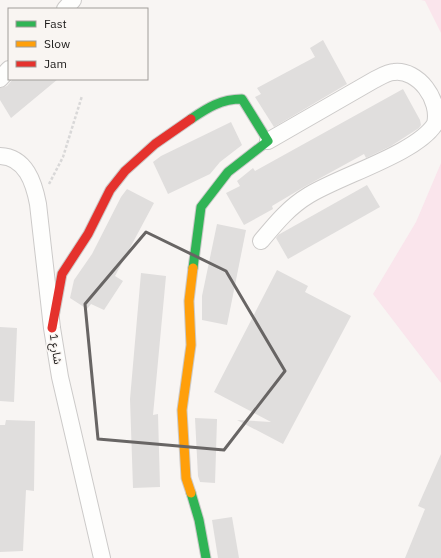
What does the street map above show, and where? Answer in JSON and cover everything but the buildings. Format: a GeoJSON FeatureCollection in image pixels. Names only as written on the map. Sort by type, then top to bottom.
{"type":"FeatureCollection","features":[{"type":"Feature","properties":{"kind":"street"},"geometry":{"type":"LineString","coordinates":[[66,8],[73,0]]}},
{"type":"Feature","properties":{"kind":"street"},"geometry":{"type":"LineString","coordinates":[[0,79],[8,70]]}},
{"type":"Feature","properties":{"kind":"street"},"geometry":{"type":"LineString","coordinates":[[206,558],[199,520],[186,478],[182,410],[191,345],[189,301],[195,244],[201,207],[207,197],[228,172],[268,141],[374,80],[393,72],[410,73],[422,81],[430,89],[439,109],[436,122],[427,135],[406,149],[335,181],[309,195],[286,211],[261,241]]}},
{"type":"Feature","properties":{"kind":"street"},"geometry":{"type":"LineString","coordinates":[[52,328],[62,274],[88,234],[110,190],[125,170],[138,158],[155,144],[211,105],[232,99],[242,99],[268,141]]}},
{"type":"Feature","properties":{"kind":"street","name":"شارع 1"},"geometry":{"type":"LineString","coordinates":[[0,156],[12,159],[27,171],[35,187],[52,328],[60,377],[102,558]]}},
{"type":"Feature","properties":{"kind":"path"},"geometry":{"type":"LineString","coordinates":[[38,204],[63,157],[82,96]]}},
{"type":"Feature","properties":{"kind":"highlighted area"},"geometry":{"type":"Polygon","coordinates":[[[146,232],[226,271],[285,371],[224,450],[98,439],[85,304],[146,232]]]}},
{"type":"Feature","properties":{"kind":"shaded area"},"geometry":{"type":"Polygon","coordinates":[[[421,0],[441,0],[441,33],[425,1],[421,0]]]}},
{"type":"Feature","properties":{"kind":"shaded area"},"geometry":{"type":"Polygon","coordinates":[[[441,163],[441,383],[373,294],[416,222],[441,163]]]}},
{"type":"Feature","properties":{"kind":"traffic: fast"},"geometry":{"type":"LineString","coordinates":[[191,119],[221,102],[242,99],[268,141],[228,172],[201,207],[193,268]]}},
{"type":"Feature","properties":{"kind":"traffic: fast"},"geometry":{"type":"LineString","coordinates":[[191,493],[199,520],[206,558]]}},
{"type":"Feature","properties":{"kind":"traffic: slow"},"geometry":{"type":"LineString","coordinates":[[191,493],[186,478],[182,410],[191,345],[189,301],[193,268]]}},
{"type":"Feature","properties":{"kind":"traffic: jam"},"geometry":{"type":"LineString","coordinates":[[52,328],[62,274],[88,234],[110,190],[125,171],[155,144],[191,119]]}}]}
